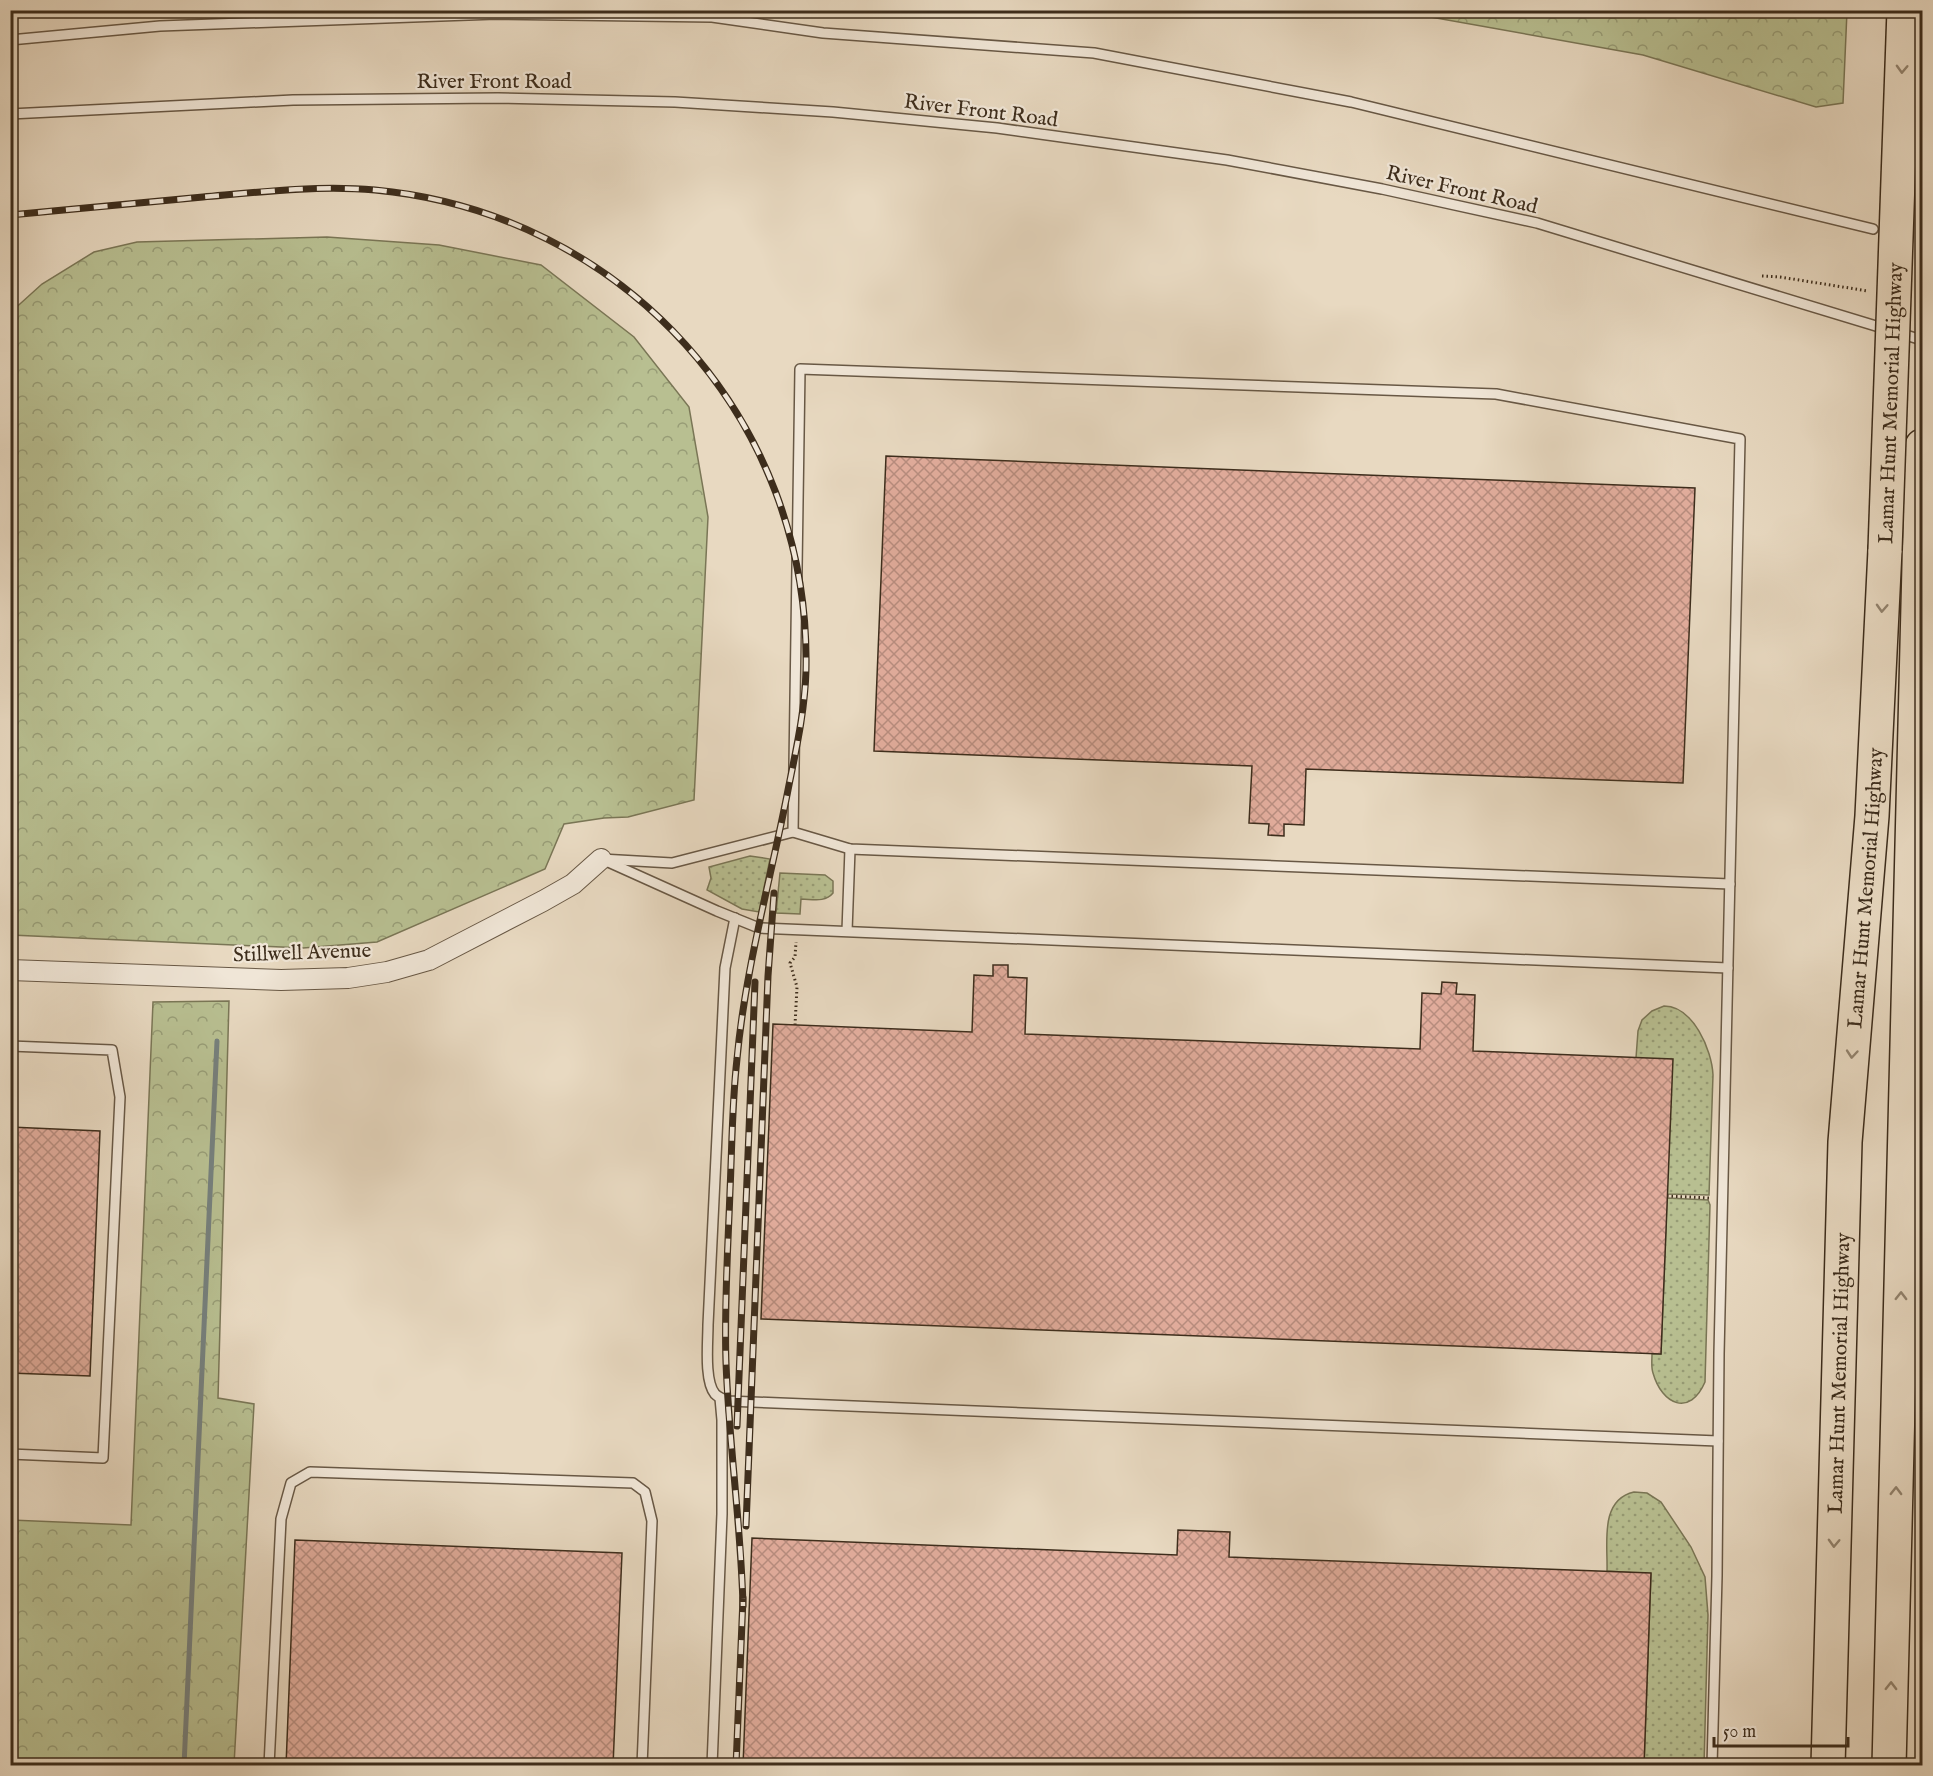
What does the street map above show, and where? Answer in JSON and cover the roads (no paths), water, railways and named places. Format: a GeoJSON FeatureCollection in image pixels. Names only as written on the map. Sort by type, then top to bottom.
{"type":"FeatureCollection","features":[{"type":"Feature","properties":{"kind":"highway","name":"Lamar Hunt Memorial Highway"},"geometry":{"type":"LineString","coordinates":[[1828,1766],[1845,1142],[1872,816],[1885,550],[1904,10]]}},
{"type":"Feature","properties":{"kind":"highway","name":"Lamar Hunt Memorial Highway"},"geometry":{"type":"LineString","coordinates":[[1889,1766],[1923,446]]}},
{"type":"Feature","properties":{"kind":"street","name":"Stillwell Avenue"},"geometry":{"type":"LineString","coordinates":[[10,970],[281,980],[348,978],[387,972],[429,960],[543,901],[573,884],[601,859]]}},
{"type":"Feature","properties":{"kind":"lane"},"geometry":{"type":"LineString","coordinates":[[10,40],[160,26],[496,14],[712,17],[823,33],[1094,53],[1351,102],[1873,229]]}},
{"type":"Feature","properties":{"kind":"lane","name":"River Front Road"},"geometry":{"type":"LineString","coordinates":[[10,114],[293,99],[498,98],[675,102],[833,112],[997,128],[1227,160],[1382,189],[1537,223],[1923,340]]}},
{"type":"Feature","properties":{"kind":"lane"},"geometry":{"type":"LineString","coordinates":[[793,832],[801,369],[1496,394],[1740,439],[1712,1766]]}},
{"type":"Feature","properties":{"kind":"lane"},"geometry":{"type":"LineString","coordinates":[[601,859],[672,862],[793,832],[850,849],[1730,884]]}},
{"type":"Feature","properties":{"kind":"lane"},"geometry":{"type":"LineString","coordinates":[[847,931],[850,849]]}},
{"type":"Feature","properties":{"kind":"lane"},"geometry":{"type":"LineString","coordinates":[[601,859],[759,928],[1728,968]]}},
{"type":"Feature","properties":{"kind":"lane"},"geometry":{"type":"LineString","coordinates":[[735,918],[725,968],[708,1325],[710,1383],[720,1398],[728,1401],[1718,1441]]}},
{"type":"Feature","properties":{"kind":"lane"},"geometry":{"type":"LineString","coordinates":[[10,1046],[112,1050],[120,1097],[103,1458],[10,1454]]}},
{"type":"Feature","properties":{"kind":"lane"},"geometry":{"type":"LineString","coordinates":[[712,1766],[722,1514],[720,1398]]}},
{"type":"Feature","properties":{"kind":"lane"},"geometry":{"type":"LineString","coordinates":[[269,1766],[281,1519],[291,1483],[310,1472],[633,1483],[645,1492],[652,1521],[642,1766]]}},
{"type":"Feature","properties":{"kind":"waterway"},"geometry":{"type":"LineString","coordinates":[[184,1766],[217,1041]]}},
{"type":"Feature","properties":{"kind":"railway"},"geometry":{"type":"LineString","coordinates":[[10,215],[267,191],[332,188],[375,190],[465,207],[548,239],[622,286],[685,344],[737,414],[776,492],[799,578],[806,670],[797,745],[746,992],[734,1092],[726,1277],[726,1342],[743,1606]]}},
{"type":"Feature","properties":{"kind":"railway"},"geometry":{"type":"LineString","coordinates":[[746,1526],[768,976],[774,893]]}},
{"type":"Feature","properties":{"kind":"railway"},"geometry":{"type":"LineString","coordinates":[[737,1426],[755,982]]}},
{"type":"Feature","properties":{"kind":"railway"},"geometry":{"type":"LineString","coordinates":[[736,1766],[743,1598]]}}]}
